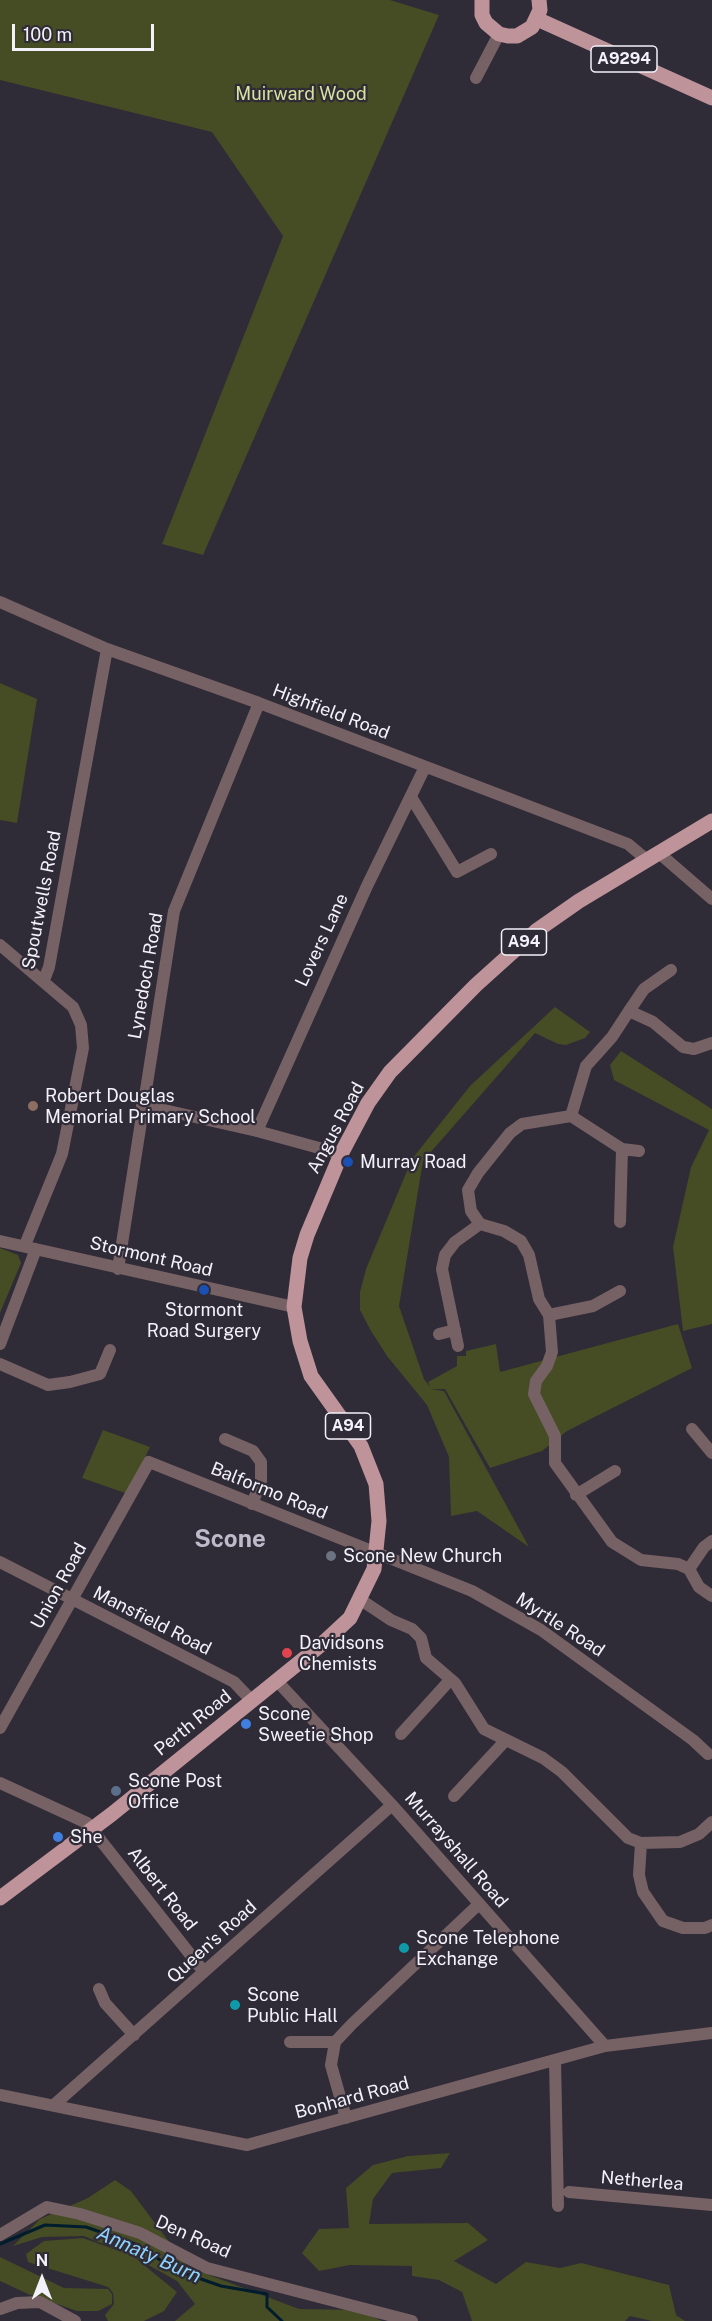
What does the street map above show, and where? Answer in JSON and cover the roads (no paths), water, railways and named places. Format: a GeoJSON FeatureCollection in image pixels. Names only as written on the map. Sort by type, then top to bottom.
{"type":"FeatureCollection","features":[{"type":"Feature","properties":{"kind":"main road"},"geometry":{"type":"LineString","coordinates":[[482,0],[486,23],[499,34],[517,36],[525,32],[537,20],[539,0]]}},
{"type":"Feature","properties":{"kind":"main road","name":"A9294"},"geometry":{"type":"LineString","coordinates":[[537,20],[712,98]]}},
{"type":"Feature","properties":{"kind":"main road","name":"Angus Road"},"geometry":{"type":"LineString","coordinates":[[376,1552],[379,1506],[371,1465],[361,1446],[311,1376],[300,1341],[294,1307],[300,1258],[307,1234],[341,1154],[368,1102],[390,1072],[476,984],[559,915],[712,821]]}},
{"type":"Feature","properties":{"kind":"main road","name":"Perth Road"},"geometry":{"type":"LineString","coordinates":[[0,1898],[92,1829],[341,1627],[361,1600],[374,1569],[376,1552]]}},
{"type":"Feature","properties":{"kind":"street"},"geometry":{"type":"LineString","coordinates":[[476,78],[499,34]]}},
{"type":"Feature","properties":{"kind":"street","name":"Highfield Road"},"geometry":{"type":"LineString","coordinates":[[0,602],[107,649],[259,703],[628,844],[653,856],[712,899]]}},
{"type":"Feature","properties":{"kind":"street","name":"Spoutwells Road"},"geometry":{"type":"LineString","coordinates":[[0,1344],[62,1154],[83,1048],[81,1025],[73,1007],[44,980],[49,967],[107,649]]}},
{"type":"Feature","properties":{"kind":"street","name":"Lynedoch Road"},"geometry":{"type":"LineString","coordinates":[[118,1269],[174,911],[259,703]]}},
{"type":"Feature","properties":{"kind":"street","name":"Lovers Lane"},"geometry":{"type":"LineString","coordinates":[[256,1131],[367,886],[425,767]]}},
{"type":"Feature","properties":{"kind":"street"},"geometry":{"type":"LineString","coordinates":[[411,797],[457,872],[491,854]]}},
{"type":"Feature","properties":{"kind":"street"},"geometry":{"type":"LineString","coordinates":[[0,945],[44,980]]}},
{"type":"Feature","properties":{"kind":"street"},"geometry":{"type":"LineString","coordinates":[[571,1116],[586,1066],[612,1037],[644,989],[671,970]]}},
{"type":"Feature","properties":{"kind":"street"},"geometry":{"type":"LineString","coordinates":[[629,1011],[653,1023],[683,1047],[694,1049],[712,1043]]}},
{"type":"Feature","properties":{"kind":"street"},"geometry":{"type":"LineString","coordinates":[[142,1105],[256,1131],[341,1154]]}},
{"type":"Feature","properties":{"kind":"street"},"geometry":{"type":"LineString","coordinates":[[639,1151],[622,1149],[571,1116],[522,1124],[510,1133],[478,1173],[468,1190],[471,1211],[480,1224],[504,1231],[521,1241],[529,1256],[539,1299],[549,1315],[552,1352],[547,1366],[536,1381],[534,1394],[555,1436],[555,1463],[612,1542],[641,1560],[678,1564],[689,1569],[699,1587],[712,1596]]}},
{"type":"Feature","properties":{"kind":"street"},"geometry":{"type":"LineString","coordinates":[[620,1221],[622,1149]]}},
{"type":"Feature","properties":{"kind":"street"},"geometry":{"type":"LineString","coordinates":[[458,1346],[442,1269],[445,1255],[455,1242],[480,1224]]}},
{"type":"Feature","properties":{"kind":"street","name":"Stormont Road"},"geometry":{"type":"LineString","coordinates":[[0,1241],[294,1307]]}},
{"type":"Feature","properties":{"kind":"street"},"geometry":{"type":"LineString","coordinates":[[549,1315],[593,1306],[620,1291]]}},
{"type":"Feature","properties":{"kind":"street"},"geometry":{"type":"LineString","coordinates":[[439,1334],[455,1330]]}},
{"type":"Feature","properties":{"kind":"street"},"geometry":{"type":"LineString","coordinates":[[0,1364],[48,1385],[100,1374],[110,1350]]}},
{"type":"Feature","properties":{"kind":"street"},"geometry":{"type":"LineString","coordinates":[[692,1429],[712,1453]]}},
{"type":"Feature","properties":{"kind":"street"},"geometry":{"type":"LineString","coordinates":[[225,1439],[253,1451],[261,1462],[261,1481],[252,1504]]}},
{"type":"Feature","properties":{"kind":"street","name":"Balformo Road"},"geometry":{"type":"LineString","coordinates":[[150,1462],[376,1552]]}},
{"type":"Feature","properties":{"kind":"street","name":"Union Road"},"geometry":{"type":"LineString","coordinates":[[0,1728],[150,1462]]}},
{"type":"Feature","properties":{"kind":"street"},"geometry":{"type":"LineString","coordinates":[[576,1495],[615,1471]]}},
{"type":"Feature","properties":{"kind":"street"},"geometry":{"type":"LineString","coordinates":[[689,1569],[704,1547],[712,1541]]}},
{"type":"Feature","properties":{"kind":"street","name":"Myrtle Road"},"geometry":{"type":"LineString","coordinates":[[376,1552],[472,1591],[541,1630],[693,1740],[708,1754]]}},
{"type":"Feature","properties":{"kind":"street","name":"Mansfield Road"},"geometry":{"type":"LineString","coordinates":[[0,1562],[234,1682],[252,1701]]}},
{"type":"Feature","properties":{"kind":"street"},"geometry":{"type":"LineString","coordinates":[[361,1600],[391,1620],[412,1629],[421,1638],[426,1658],[450,1680],[484,1728],[543,1758],[562,1772],[628,1838],[641,1843],[680,1842],[699,1834],[712,1822]]}},
{"type":"Feature","properties":{"kind":"street"},"geometry":{"type":"LineString","coordinates":[[401,1734],[450,1680]]}},
{"type":"Feature","properties":{"kind":"street","name":"Murrayshall Road"},"geometry":{"type":"LineString","coordinates":[[277,1681],[392,1805],[605,2046]]}},
{"type":"Feature","properties":{"kind":"street"},"geometry":{"type":"LineString","coordinates":[[454,1796],[506,1741]]}},
{"type":"Feature","properties":{"kind":"street"},"geometry":{"type":"LineString","coordinates":[[0,1784],[87,1823],[92,1829]]}},
{"type":"Feature","properties":{"kind":"street","name":"Queen's Road"},"geometry":{"type":"LineString","coordinates":[[55,2104],[392,1805]]}},
{"type":"Feature","properties":{"kind":"street","name":"Albert Road"},"geometry":{"type":"LineString","coordinates":[[92,1829],[204,1972]]}},
{"type":"Feature","properties":{"kind":"street"},"geometry":{"type":"LineString","coordinates":[[641,1843],[639,1875],[643,1892],[663,1922],[683,1928],[705,1928],[712,1925]]}},
{"type":"Feature","properties":{"kind":"street"},"geometry":{"type":"LineString","coordinates":[[346,2118],[331,2065],[331,2053],[336,2042],[351,2024],[479,1904]]}},
{"type":"Feature","properties":{"kind":"street"},"geometry":{"type":"LineString","coordinates":[[99,1989],[105,2003],[134,2035]]}},
{"type":"Feature","properties":{"kind":"street","name":"Bonhard Road"},"geometry":{"type":"LineString","coordinates":[[0,2095],[55,2104],[247,2145],[605,2046],[712,2033]]}},
{"type":"Feature","properties":{"kind":"street"},"geometry":{"type":"LineString","coordinates":[[290,2042],[336,2042]]}},
{"type":"Feature","properties":{"kind":"street","name":"Netherlea"},"geometry":{"type":"LineString","coordinates":[[555,2060],[566,2195],[712,2205]]}},
{"type":"Feature","properties":{"kind":"street","name":"Den Road"},"geometry":{"type":"LineString","coordinates":[[0,2235],[46,2207],[140,2233],[207,2268],[412,2321]]}},
{"type":"Feature","properties":{"kind":"street"},"geometry":{"type":"LineString","coordinates":[[0,2309],[17,2303],[40,2302],[75,2321]]}},
{"type":"Feature","properties":{"kind":"waterway","name":"Annaty Burn"},"geometry":{"type":"LineString","coordinates":[[0,2244],[45,2225],[86,2227],[138,2245],[175,2270],[221,2286],[267,2294],[267,2307],[282,2321]]}},
{"type":"Feature","properties":{"kind":"place","name":"Robert Douglas Memorial Primary School"},"geometry":{"type":"Point","coordinates":[33,1106]}},
{"type":"Feature","properties":{"kind":"place","name":"Murray Road"},"geometry":{"type":"Point","coordinates":[348,1162]}},
{"type":"Feature","properties":{"kind":"place","name":"Stormont Road Surgery"},"geometry":{"type":"Point","coordinates":[204,1290]}},
{"type":"Feature","properties":{"kind":"place","name":"Scone New Church"},"geometry":{"type":"Point","coordinates":[331,1556]}},
{"type":"Feature","properties":{"kind":"place","name":"Davidsons Chemists"},"geometry":{"type":"Point","coordinates":[287,1653]}},
{"type":"Feature","properties":{"kind":"place","name":"Scone Sweetie Shop"},"geometry":{"type":"Point","coordinates":[246,1724]}},
{"type":"Feature","properties":{"kind":"place","name":"Scone Post Office"},"geometry":{"type":"Point","coordinates":[116,1791]}},
{"type":"Feature","properties":{"kind":"place","name":"She"},"geometry":{"type":"Point","coordinates":[58,1837]}},
{"type":"Feature","properties":{"kind":"place","name":"Scone Telephone Exchange"},"geometry":{"type":"Point","coordinates":[404,1948]}},
{"type":"Feature","properties":{"kind":"place","name":"Scone Public Hall"},"geometry":{"type":"Point","coordinates":[235,2005]}},
{"type":"Feature","properties":{"kind":"district","name":"Scone"},"geometry":{"type":"Point","coordinates":[230,1540]}},
{"type":"Feature","properties":{"kind":"park label","name":"Muirward Wood"},"geometry":{"type":"Point","coordinates":[301,94]}}]}
